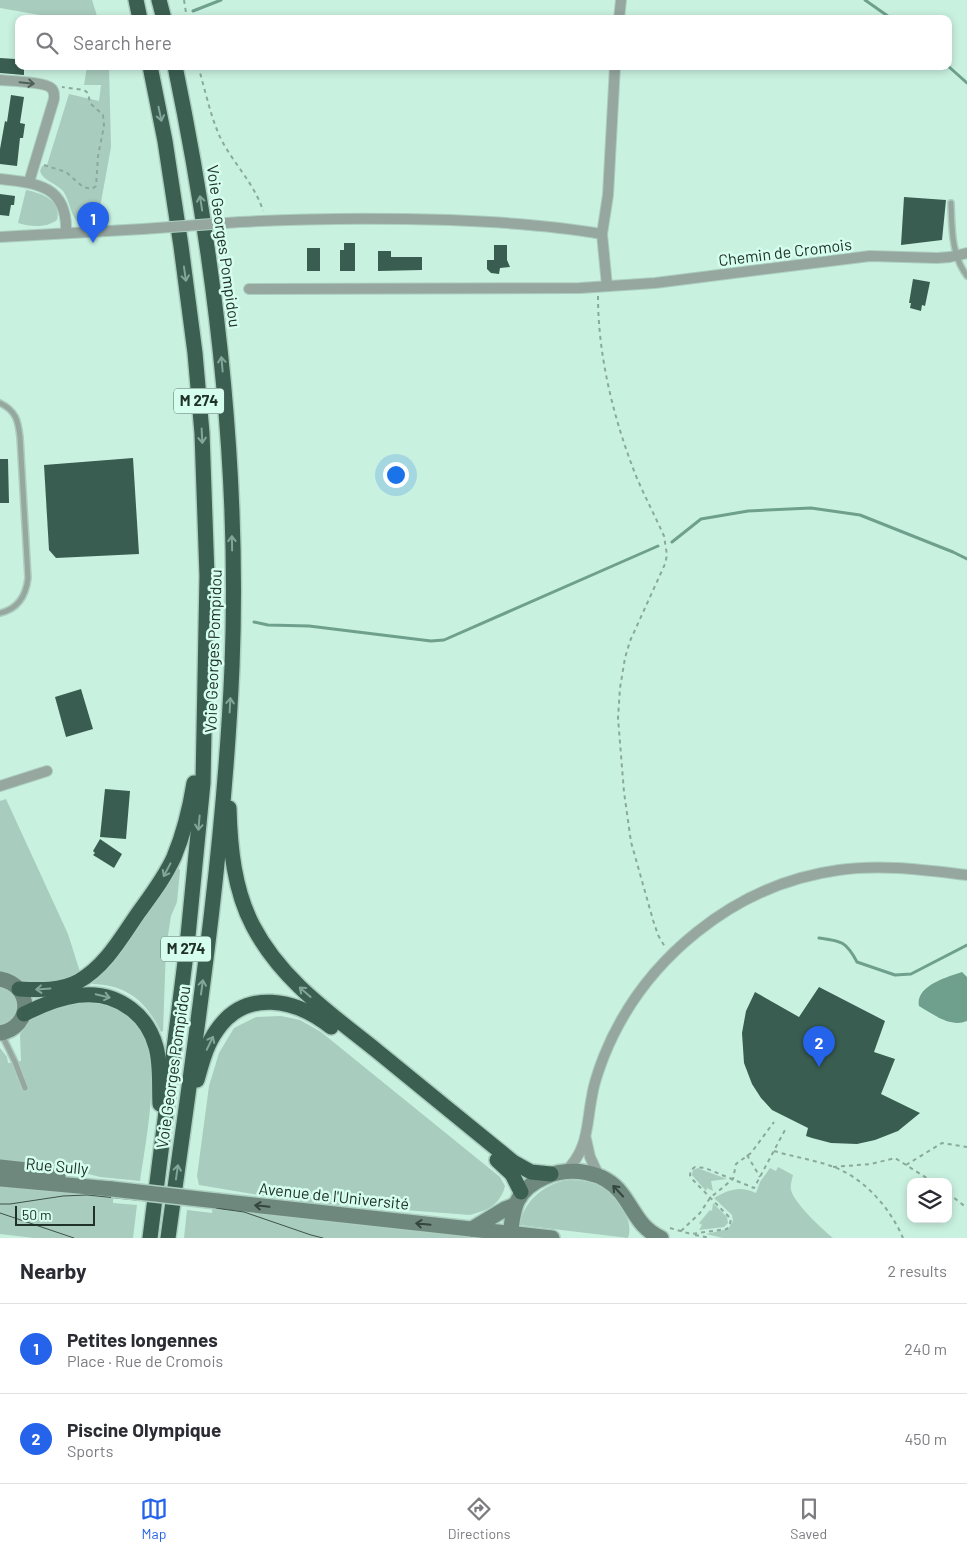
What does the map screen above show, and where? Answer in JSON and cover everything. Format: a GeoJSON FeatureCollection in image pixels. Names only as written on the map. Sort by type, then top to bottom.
{"type":"FeatureCollection","features":[{"type":"Feature","properties":{"kind":"highway"},"geometry":{"type":"LineString","coordinates":[[159,0],[163,15]]}},
{"type":"Feature","properties":{"kind":"highway","name":"Voie Georges Pompidou"},"geometry":{"type":"LineString","coordinates":[[150,1238],[196,862],[203,783],[207,576],[202,433],[195,353],[165,141],[151,70]]}},
{"type":"Feature","properties":{"kind":"highway","name":"Voie Georges Pompidou"},"geometry":{"type":"LineString","coordinates":[[168,1238],[207,946],[227,754],[232,665],[233,583],[228,430],[221,350],[208,243],[176,70]]}},
{"type":"Feature","properties":{"kind":"highway"},"geometry":{"type":"LineString","coordinates":[[19,989],[59,988],[80,981],[102,962],[121,938],[162,879],[174,858],[191,801],[203,740]]}},
{"type":"Feature","properties":{"kind":"highway"},"geometry":{"type":"LineString","coordinates":[[227,754],[232,848],[239,888],[252,925],[273,958],[293,982],[315,1001],[513,1162],[531,1172],[558,1173]]}},
{"type":"Feature","properties":{"kind":"highway"},"geometry":{"type":"LineString","coordinates":[[24,1014],[46,1003],[83,994],[111,997],[134,1011],[152,1035],[159,1061],[161,1158]]}},
{"type":"Feature","properties":{"kind":"highway"},"geometry":{"type":"LineString","coordinates":[[184,1122],[207,1048],[222,1023],[238,1010],[256,1003],[285,1003],[306,1010],[328,1024],[505,1166],[515,1178],[518,1199]]}},
{"type":"Feature","properties":{"kind":"main road"},"geometry":{"type":"LineString","coordinates":[[0,979],[19,989],[24,1001],[24,1014],[15,1027],[0,1033]]}},
{"type":"Feature","properties":{"kind":"main road"},"geometry":{"type":"LineString","coordinates":[[0,1166],[46,1172],[91,1186]]}},
{"type":"Feature","properties":{"kind":"main road"},"geometry":{"type":"LineString","coordinates":[[472,1229],[505,1209],[541,1178],[558,1173],[582,1171],[599,1176],[621,1192],[644,1228],[664,1233]]}},
{"type":"Feature","properties":{"kind":"main road","name":"Rue Sully"},"geometry":{"type":"LineString","coordinates":[[0,1179],[112,1189]]}},
{"type":"Feature","properties":{"kind":"main road","name":"Avenue de l'Université"},"geometry":{"type":"LineString","coordinates":[[112,1189],[472,1229],[510,1236],[552,1238]]}},
{"type":"Feature","properties":{"kind":"main road"},"geometry":{"type":"LineString","coordinates":[[510,1236],[518,1199]]}},
{"type":"Feature","properties":{"kind":"main road"},"geometry":{"type":"LineString","coordinates":[[633,1211],[636,1238]]}},
{"type":"Feature","properties":{"kind":"street"},"geometry":{"type":"LineString","coordinates":[[619,15],[621,0]]}},
{"type":"Feature","properties":{"kind":"street"},"geometry":{"type":"LineString","coordinates":[[603,286],[602,234],[608,195],[615,70]]}},
{"type":"Feature","properties":{"kind":"street"},"geometry":{"type":"LineString","coordinates":[[0,80],[49,86],[53,90],[54,99],[29,182]]}},
{"type":"Feature","properties":{"kind":"street"},"geometry":{"type":"LineString","coordinates":[[0,179],[29,182],[52,192],[59,199],[64,214],[66,233]]}},
{"type":"Feature","properties":{"kind":"street"},"geometry":{"type":"LineString","coordinates":[[0,237],[265,220],[353,218],[450,220],[531,225],[602,234]]}},
{"type":"Feature","properties":{"kind":"street","name":"Chemin de Cromois"},"geometry":{"type":"LineString","coordinates":[[250,289],[603,286],[655,283],[870,256],[937,258],[956,256],[967,252]]}},
{"type":"Feature","properties":{"kind":"street"},"geometry":{"type":"LineString","coordinates":[[0,786],[47,771]]}},
{"type":"Feature","properties":{"kind":"street"},"geometry":{"type":"LineString","coordinates":[[558,1173],[579,1156],[583,1147],[601,1063],[624,1014],[670,955],[702,928],[725,912],[759,894],[798,879],[839,870],[868,868],[916,869],[967,876]]}},
{"type":"Feature","properties":{"kind":"street"},"geometry":{"type":"LineString","coordinates":[[586,1136],[590,1157],[599,1176]]}},
{"type":"Feature","properties":{"kind":"lane"},"geometry":{"type":"LineString","coordinates":[[951,203],[956,256],[967,276]]}},
{"type":"Feature","properties":{"kind":"lane"},"geometry":{"type":"LineString","coordinates":[[0,403],[15,414],[18,422],[28,578],[22,600],[11,609],[0,613]]}},
{"type":"Feature","properties":{"kind":"lane"},"geometry":{"type":"LineString","coordinates":[[0,1033],[25,1088]]}},
{"type":"Feature","properties":{"kind":"path"},"geometry":{"type":"LineString","coordinates":[[184,0],[186,15]]}},
{"type":"Feature","properties":{"kind":"path"},"geometry":{"type":"LineString","coordinates":[[199,70],[219,136],[257,196],[265,220]]}},
{"type":"Feature","properties":{"kind":"path"},"geometry":{"type":"LineString","coordinates":[[53,90],[67,87],[84,90],[88,93],[90,103],[102,113],[104,120],[94,188],[90,189],[83,186],[66,172],[54,168]]}},
{"type":"Feature","properties":{"kind":"path"},"geometry":{"type":"LineString","coordinates":[[603,286],[598,309],[602,352],[612,401],[636,476],[667,544],[665,564],[630,641],[625,658],[618,718],[624,792],[632,842],[658,935],[670,955]]}},
{"type":"Feature","properties":{"kind":"path"},"geometry":{"type":"LineString","coordinates":[[681,1231],[700,1213],[710,1198],[733,1180],[736,1164],[751,1153],[774,1122]]}},
{"type":"Feature","properties":{"kind":"path"},"geometry":{"type":"LineString","coordinates":[[691,1234],[727,1229],[731,1219],[692,1179],[690,1175],[691,1170],[699,1166],[754,1188],[785,1130]]}},
{"type":"Feature","properties":{"kind":"path"},"geometry":{"type":"LineString","coordinates":[[906,1165],[942,1142],[967,1146]]}},
{"type":"Feature","properties":{"kind":"path"},"geometry":{"type":"LineString","coordinates":[[774,1151],[833,1167],[860,1183],[879,1200],[903,1238]]}},
{"type":"Feature","properties":{"kind":"path"},"geometry":{"type":"LineString","coordinates":[[747,1156],[760,1178]]}},
{"type":"Feature","properties":{"kind":"path"},"geometry":{"type":"LineString","coordinates":[[833,1167],[871,1164],[895,1158],[927,1178]]}},
{"type":"Feature","properties":{"kind":"path"},"geometry":{"type":"LineString","coordinates":[[952,1196],[967,1208]]}},
{"type":"Feature","properties":{"kind":"path"},"geometry":{"type":"LineString","coordinates":[[664,1233],[681,1231],[710,1238]]}},
{"type":"Feature","properties":{"kind":"shaded area"},"geometry":{"type":"Polygon","coordinates":[[[0,0],[92,0],[97,15],[40,15],[0,8],[0,0]]]}},
{"type":"Feature","properties":{"kind":"shaded area"},"geometry":{"type":"Polygon","coordinates":[[[86,70],[109,70],[111,147],[97,224],[78,222],[63,191],[47,180],[40,171],[42,166],[47,165],[69,94],[99,101],[101,85],[84,85],[86,70]]]}},
{"type":"Feature","properties":{"kind":"shaded area"},"geometry":{"type":"Polygon","coordinates":[[[26,190],[38,193],[49,199],[56,207],[58,213],[57,220],[53,223],[38,226],[18,223],[26,190]]]}},
{"type":"Feature","properties":{"kind":"shaded area"},"geometry":{"type":"Polygon","coordinates":[[[6,799],[68,934],[80,972],[60,980],[28,985],[0,972],[0,801],[6,799]]]}},
{"type":"Feature","properties":{"kind":"shaded area"},"geometry":{"type":"Polygon","coordinates":[[[178,868],[180,870],[177,902],[171,916],[166,948],[163,1031],[161,1032],[149,1012],[134,997],[125,991],[104,985],[92,984],[119,954],[178,868]]]}},
{"type":"Feature","properties":{"kind":"shaded area"},"geometry":{"type":"Polygon","coordinates":[[[962,972],[967,977],[967,1021],[954,1023],[936,1016],[919,1006],[919,999],[922,993],[933,983],[962,972]]]}},
{"type":"Feature","properties":{"kind":"shaded area"},"geometry":{"type":"Polygon","coordinates":[[[0,986],[9,988],[20,1004],[14,1022],[0,1027],[0,986]]]}},
{"type":"Feature","properties":{"kind":"shaded area"},"geometry":{"type":"Polygon","coordinates":[[[92,1001],[121,1011],[137,1022],[145,1035],[150,1053],[152,1075],[151,1098],[140,1181],[100,1177],[62,1167],[0,1159],[0,1048],[7,1057],[8,1063],[21,1061],[20,1035],[34,1013],[66,1002],[92,1001]]]}},
{"type":"Feature","properties":{"kind":"shaded area"},"geometry":{"type":"Polygon","coordinates":[[[281,1016],[300,1020],[321,1032],[500,1177],[505,1186],[500,1198],[488,1209],[470,1215],[301,1202],[199,1185],[197,1176],[209,1086],[219,1053],[234,1028],[256,1017],[281,1016]]]}},
{"type":"Feature","properties":{"kind":"shaded area"},"geometry":{"type":"Polygon","coordinates":[[[778,1167],[793,1175],[791,1188],[797,1202],[833,1238],[723,1238],[706,1234],[728,1229],[733,1221],[732,1215],[714,1198],[739,1189],[756,1193],[760,1182],[770,1168],[776,1171],[778,1167]]]}},
{"type":"Feature","properties":{"kind":"shaded area"},"geometry":{"type":"Polygon","coordinates":[[[698,1168],[727,1179],[711,1181],[713,1191],[707,1188],[706,1191],[692,1175],[693,1170],[698,1168]]]}},
{"type":"Feature","properties":{"kind":"shaded area"},"geometry":{"type":"Polygon","coordinates":[[[570,1180],[588,1182],[604,1188],[617,1199],[628,1220],[628,1238],[520,1225],[522,1216],[531,1200],[553,1184],[570,1180]]]}},
{"type":"Feature","properties":{"kind":"shaded area"},"geometry":{"type":"Polygon","coordinates":[[[0,1184],[113,1194],[113,1203],[137,1205],[133,1238],[34,1238],[0,1234],[0,1184]]]}},
{"type":"Feature","properties":{"kind":"shaded area"},"geometry":{"type":"Polygon","coordinates":[[[713,1203],[727,1217],[728,1223],[724,1227],[699,1230],[702,1225],[699,1223],[710,1210],[712,1211],[713,1203]]]}},
{"type":"Feature","properties":{"kind":"shaded area"},"geometry":{"type":"Polygon","coordinates":[[[213,1205],[491,1238],[184,1238],[187,1210],[212,1213],[213,1205]]]}},
{"type":"Feature","properties":{"kind":"building"},"geometry":{"type":"Polygon","coordinates":[[[0,58],[15,59],[15,70],[24,70],[24,75],[0,73],[0,58]]]}},
{"type":"Feature","properties":{"kind":"building"},"geometry":{"type":"Polygon","coordinates":[[[11,95],[24,97],[20,123],[25,124],[23,138],[20,138],[17,166],[0,164],[0,149],[11,95]]]}},
{"type":"Feature","properties":{"kind":"building"},"geometry":{"type":"Polygon","coordinates":[[[0,194],[15,196],[14,205],[11,205],[9,216],[0,215],[0,194]]]}},
{"type":"Feature","properties":{"kind":"building"},"geometry":{"type":"Polygon","coordinates":[[[904,197],[946,200],[942,240],[901,245],[904,197]]]}},
{"type":"Feature","properties":{"kind":"building"},"geometry":{"type":"Polygon","coordinates":[[[344,243],[355,243],[355,271],[340,271],[340,250],[344,250],[344,243]]]}},
{"type":"Feature","properties":{"kind":"building"},"geometry":{"type":"Polygon","coordinates":[[[494,245],[507,245],[507,260],[510,267],[500,268],[499,274],[491,273],[487,269],[487,260],[494,260],[494,245]]]}},
{"type":"Feature","properties":{"kind":"building"},"geometry":{"type":"Polygon","coordinates":[[[307,248],[320,248],[320,271],[307,271],[307,248]]]}},
{"type":"Feature","properties":{"kind":"building"},"geometry":{"type":"Polygon","coordinates":[[[378,251],[391,251],[391,257],[422,257],[422,270],[378,271],[378,251]]]}},
{"type":"Feature","properties":{"kind":"building"},"geometry":{"type":"Polygon","coordinates":[[[913,279],[930,282],[925,306],[922,305],[921,311],[910,308],[911,303],[909,303],[913,279]]]}},
{"type":"Feature","properties":{"kind":"building"},"geometry":{"type":"Polygon","coordinates":[[[133,458],[139,554],[56,558],[49,550],[44,465],[133,458]]]}},
{"type":"Feature","properties":{"kind":"building"},"geometry":{"type":"Polygon","coordinates":[[[0,459],[8,459],[9,503],[0,503],[0,459]]]}},
{"type":"Feature","properties":{"kind":"building"},"geometry":{"type":"Polygon","coordinates":[[[81,689],[93,729],[66,737],[55,697],[81,689]]]}},
{"type":"Feature","properties":{"kind":"building"},"geometry":{"type":"Polygon","coordinates":[[[105,789],[130,791],[126,839],[100,837],[105,789]]]}},
{"type":"Feature","properties":{"kind":"building"},"geometry":{"type":"Polygon","coordinates":[[[100,839],[122,854],[114,868],[93,855],[95,853],[93,851],[100,839]]]}},
{"type":"Feature","properties":{"kind":"building"},"geometry":{"type":"Polygon","coordinates":[[[819,987],[885,1021],[874,1052],[895,1059],[881,1094],[920,1113],[898,1131],[875,1140],[857,1144],[831,1143],[812,1138],[806,1136],[808,1128],[772,1110],[752,1084],[744,1063],[742,1033],[746,1011],[755,992],[799,1017],[819,987]]]}},
{"type":"Feature","properties":{"kind":"waterway"},"geometry":{"type":"LineString","coordinates":[[193,11],[221,0]]}},
{"type":"Feature","properties":{"kind":"waterway"},"geometry":{"type":"LineString","coordinates":[[865,0],[886,15]]}},
{"type":"Feature","properties":{"kind":"waterway"},"geometry":{"type":"LineString","coordinates":[[952,70],[967,83]]}},
{"type":"Feature","properties":{"kind":"waterway"},"geometry":{"type":"LineString","coordinates":[[672,542],[701,519],[748,511],[811,508],[860,515],[967,559]]}},
{"type":"Feature","properties":{"kind":"waterway"},"geometry":{"type":"LineString","coordinates":[[254,622],[268,625],[309,626],[431,641],[444,640],[658,546]]}},
{"type":"Feature","properties":{"kind":"waterway"},"geometry":{"type":"LineString","coordinates":[[819,938],[838,941],[850,950],[857,962],[895,975],[911,974],[967,945]]}},
{"type":"Feature","properties":{"kind":"tram line"},"geometry":{"type":"LineString","coordinates":[[0,1204],[87,1195],[215,1208],[244,1212],[323,1238]]}},
{"type":"Feature","properties":{"kind":"tram line"},"geometry":{"type":"LineString","coordinates":[[0,1213],[74,1238]]}},
{"type":"Feature","properties":{"kind":"place","name":"Petites longennes"},"geometry":{"type":"Point","coordinates":[93,243]}},
{"type":"Feature","properties":{"kind":"place","name":"Piscine Olympique"},"geometry":{"type":"Point","coordinates":[819,1067]}}]}
